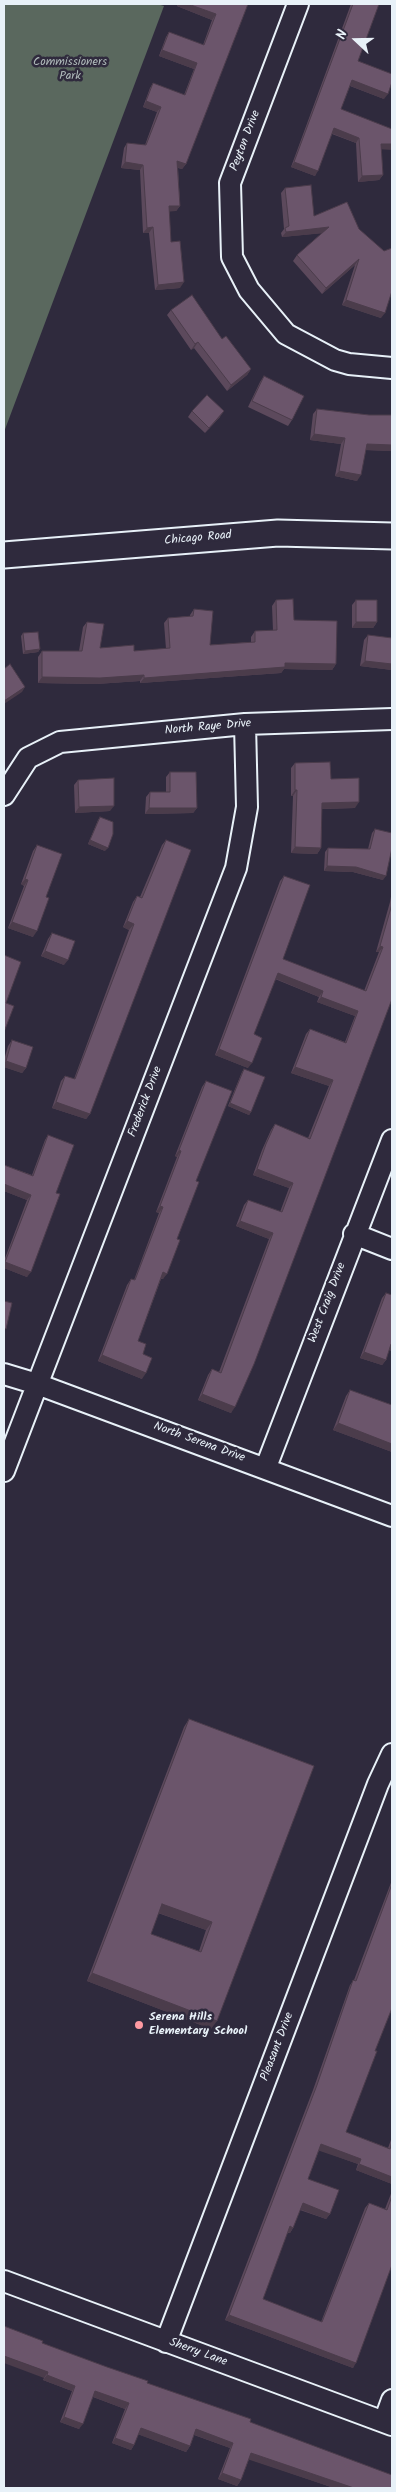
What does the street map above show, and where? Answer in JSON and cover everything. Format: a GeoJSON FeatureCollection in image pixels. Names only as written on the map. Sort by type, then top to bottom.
{"type":"FeatureCollection","features":[{"type":"Feature","properties":{"kind":"street","name":"Peyton Drive"},"geometry":{"type":"LineString","coordinates":[[298,4],[230,183],[232,257],[249,290],[286,334],[335,360],[349,364],[392,368]]}},
{"type":"Feature","properties":{"kind":"street","name":"Chicago Road"},"geometry":{"type":"LineString","coordinates":[[4,555],[278,533],[392,536]]}},
{"type":"Feature","properties":{"kind":"street","name":"North Raye Drive"},"geometry":{"type":"LineString","coordinates":[[4,795],[28,758],[60,742],[245,724],[347,719],[392,719]]}},
{"type":"Feature","properties":{"kind":"street","name":"Frederick Drive"},"geometry":{"type":"LineString","coordinates":[[4,1472],[236,868],[246,806],[245,724]]}},
{"type":"Feature","properties":{"kind":"street","name":"West Craig Drive"},"geometry":{"type":"LineString","coordinates":[[266,1467],[354,1234],[392,1140]]}},
{"type":"Feature","properties":{"kind":"street"},"geometry":{"type":"LineString","coordinates":[[354,1234],[392,1249]]}},
{"type":"Feature","properties":{"kind":"street","name":"North Serena Drive"},"geometry":{"type":"LineString","coordinates":[[4,1374],[37,1384],[266,1467],[392,1516]]}},
{"type":"Feature","properties":{"kind":"street","name":"Pleasant Drive"},"geometry":{"type":"LineString","coordinates":[[166,2342],[378,1784],[392,1754]]}},
{"type":"Feature","properties":{"kind":"street","name":"Sherry Lane"},"geometry":{"type":"LineString","coordinates":[[4,2280],[166,2342],[388,2423]]}},
{"type":"Feature","properties":{"kind":"street"},"geometry":{"type":"LineString","coordinates":[[388,2423],[392,2400]]}},
{"type":"Feature","properties":{"kind":"green space","name":"Commissioners Park"},"geometry":{"type":"Polygon","coordinates":[[[4,4],[157,4],[164,6],[4,432],[4,4]]]}},
{"type":"Feature","properties":{"kind":"building"},"geometry":{"type":"Polygon","coordinates":[[[188,4],[248,4],[186,164],[177,161],[180,206],[169,206],[171,242],[180,241],[184,282],[158,285],[153,227],[147,228],[143,165],[125,162],[127,143],[146,145],[161,107],[146,101],[153,83],[185,95],[197,63],[162,50],[169,32],[204,45],[216,14],[188,4]]]}},
{"type":"Feature","properties":{"kind":"building"},"geometry":{"type":"Polygon","coordinates":[[[353,4],[379,4],[358,61],[392,74],[392,82],[388,94],[352,80],[341,109],[392,129],[392,144],[381,144],[383,175],[362,176],[359,138],[334,128],[318,171],[294,162],[353,4]]]}},
{"type":"Feature","properties":{"kind":"building"},"geometry":{"type":"Polygon","coordinates":[[[311,185],[314,216],[347,202],[359,229],[384,251],[392,248],[392,291],[385,313],[346,300],[359,259],[326,288],[297,255],[329,227],[286,232],[285,228],[289,226],[285,188],[311,185]]]}},
{"type":"Feature","properties":{"kind":"building"},"geometry":{"type":"Polygon","coordinates":[[[192,295],[222,339],[226,336],[251,369],[231,385],[198,342],[195,344],[171,310],[192,295]]]}},
{"type":"Feature","properties":{"kind":"building"},"geometry":{"type":"Polygon","coordinates":[[[264,376],[304,396],[292,420],[252,401],[264,376]]]}},
{"type":"Feature","properties":{"kind":"building"},"geometry":{"type":"Polygon","coordinates":[[[207,395],[224,411],[209,428],[192,411],[207,395]]]}},
{"type":"Feature","properties":{"kind":"building"},"geometry":{"type":"Polygon","coordinates":[[[317,409],[369,415],[392,415],[392,445],[367,444],[361,475],[339,471],[345,438],[314,434],[317,409]]]}},
{"type":"Feature","properties":{"kind":"building"},"geometry":{"type":"Polygon","coordinates":[[[293,599],[294,620],[337,621],[336,664],[285,663],[285,667],[144,678],[144,675],[100,678],[42,677],[42,651],[82,651],[87,622],[104,624],[100,648],[134,645],[134,651],[170,648],[168,618],[193,616],[194,609],[213,611],[210,645],[255,642],[255,631],[277,630],[276,600],[293,599]]]}},
{"type":"Feature","properties":{"kind":"building"},"geometry":{"type":"Polygon","coordinates":[[[356,600],[377,600],[377,622],[356,622],[356,600]]]}},
{"type":"Feature","properties":{"kind":"building"},"geometry":{"type":"Polygon","coordinates":[[[38,632],[40,649],[25,651],[23,633],[38,632]]]}},
{"type":"Feature","properties":{"kind":"building"},"geometry":{"type":"Polygon","coordinates":[[[368,635],[392,638],[392,664],[365,661],[368,635]]]}},
{"type":"Feature","properties":{"kind":"building"},"geometry":{"type":"Polygon","coordinates":[[[10,664],[25,687],[4,701],[4,669],[10,664]]]}},
{"type":"Feature","properties":{"kind":"building"},"geometry":{"type":"Polygon","coordinates":[[[330,762],[331,779],[359,778],[359,802],[322,803],[321,848],[295,847],[297,790],[295,790],[295,763],[330,762]]]}},
{"type":"Feature","properties":{"kind":"building"},"geometry":{"type":"Polygon","coordinates":[[[170,772],[196,772],[197,808],[149,808],[150,792],[170,792],[170,772]]]}},
{"type":"Feature","properties":{"kind":"building"},"geometry":{"type":"Polygon","coordinates":[[[114,778],[114,806],[79,807],[78,780],[114,778]]]}},
{"type":"Feature","properties":{"kind":"building"},"geometry":{"type":"Polygon","coordinates":[[[100,817],[113,822],[113,834],[108,848],[90,840],[100,817]]]}},
{"type":"Feature","properties":{"kind":"building"},"geometry":{"type":"Polygon","coordinates":[[[375,829],[392,833],[392,848],[386,876],[356,867],[327,866],[328,848],[370,849],[375,829]]]}},
{"type":"Feature","properties":{"kind":"building"},"geometry":{"type":"Polygon","coordinates":[[[166,840],[191,850],[90,1114],[56,1102],[65,1076],[75,1079],[134,924],[127,921],[137,896],[142,898],[166,840]]]}},
{"type":"Feature","properties":{"kind":"building"},"geometry":{"type":"Polygon","coordinates":[[[37,845],[62,854],[46,897],[49,898],[37,931],[12,922],[28,880],[25,879],[37,845]]]}},
{"type":"Feature","properties":{"kind":"building"},"geometry":{"type":"Polygon","coordinates":[[[284,876],[310,885],[283,959],[366,991],[383,947],[380,946],[392,904],[392,999],[254,1364],[235,1407],[202,1394],[212,1369],[221,1373],[273,1233],[240,1221],[248,1200],[282,1212],[293,1183],[257,1169],[266,1144],[275,1124],[310,1139],[333,1080],[295,1067],[310,1029],[346,1043],[358,1011],[321,997],[323,991],[278,973],[254,1034],[262,1038],[252,1063],[219,1049],[284,876]]]}},
{"type":"Feature","properties":{"kind":"building"},"geometry":{"type":"Polygon","coordinates":[[[52,933],[75,941],[68,960],[45,951],[52,933]]]}},
{"type":"Feature","properties":{"kind":"building"},"geometry":{"type":"Polygon","coordinates":[[[4,955],[21,962],[6,1003],[14,1006],[4,1032],[4,955]]]}},
{"type":"Feature","properties":{"kind":"building"},"geometry":{"type":"Polygon","coordinates":[[[12,1040],[33,1047],[26,1068],[6,1061],[12,1040]]]}},
{"type":"Feature","properties":{"kind":"building"},"geometry":{"type":"Polygon","coordinates":[[[244,1069],[265,1077],[251,1112],[230,1103],[244,1069]]]}},
{"type":"Feature","properties":{"kind":"building"},"geometry":{"type":"Polygon","coordinates":[[[206,1081],[232,1091],[196,1181],[199,1182],[177,1239],[180,1240],[167,1274],[163,1272],[138,1341],[146,1344],[143,1354],[152,1358],[146,1373],[102,1355],[131,1279],[135,1280],[163,1207],[160,1206],[181,1151],[179,1150],[206,1081]]]}},
{"type":"Feature","properties":{"kind":"building"},"geometry":{"type":"Polygon","coordinates":[[[48,1135],[74,1145],[56,1193],[60,1194],[31,1272],[5,1262],[31,1195],[4,1184],[4,1165],[33,1176],[48,1135]]]}},
{"type":"Feature","properties":{"kind":"building"},"geometry":{"type":"Polygon","coordinates":[[[386,1293],[392,1295],[392,1344],[386,1360],[364,1352],[386,1293]]]}},
{"type":"Feature","properties":{"kind":"building"},"geometry":{"type":"Polygon","coordinates":[[[4,1301],[12,1303],[6,1329],[4,1328],[4,1301]]]}},
{"type":"Feature","properties":{"kind":"building"},"geometry":{"type":"Polygon","coordinates":[[[350,1390],[392,1405],[392,1444],[338,1423],[350,1390]]]}},
{"type":"Feature","properties":{"kind":"building","name":"Serena Hills Elementary School"},"geometry":{"type":"Polygon","coordinates":[[[189,1719],[314,1766],[217,2021],[92,1973],[189,1719]],[[162,1904],[151,1934],[201,1952],[212,1922],[162,1904]]]}},
{"type":"Feature","properties":{"kind":"building"},"geometry":{"type":"Polygon","coordinates":[[[392,1884],[392,2008],[346,2132],[390,2149],[392,2142],[392,2177],[359,2164],[361,2159],[321,2144],[308,2179],[339,2190],[330,2214],[303,2203],[293,2228],[290,2226],[263,2299],[322,2322],[369,2203],[387,2210],[392,2196],[392,2265],[356,2363],[229,2315],[317,2085],[353,1980],[356,1981],[392,1884]]]}},
{"type":"Feature","properties":{"kind":"building"},"geometry":{"type":"Polygon","coordinates":[[[4,2326],[43,2341],[42,2343],[148,2381],[147,2383],[251,2419],[250,2422],[392,2475],[392,2488],[354,2488],[251,2453],[241,2480],[222,2473],[233,2443],[196,2429],[190,2446],[141,2428],[134,2445],[115,2438],[129,2403],[95,2391],[83,2424],[64,2417],[75,2386],[47,2375],[48,2372],[4,2356],[4,2326]]]}},
{"type":"Feature","properties":{"kind":"place","name":"Serena Hills Elementary School"},"geometry":{"type":"Point","coordinates":[139,2025]}}]}
